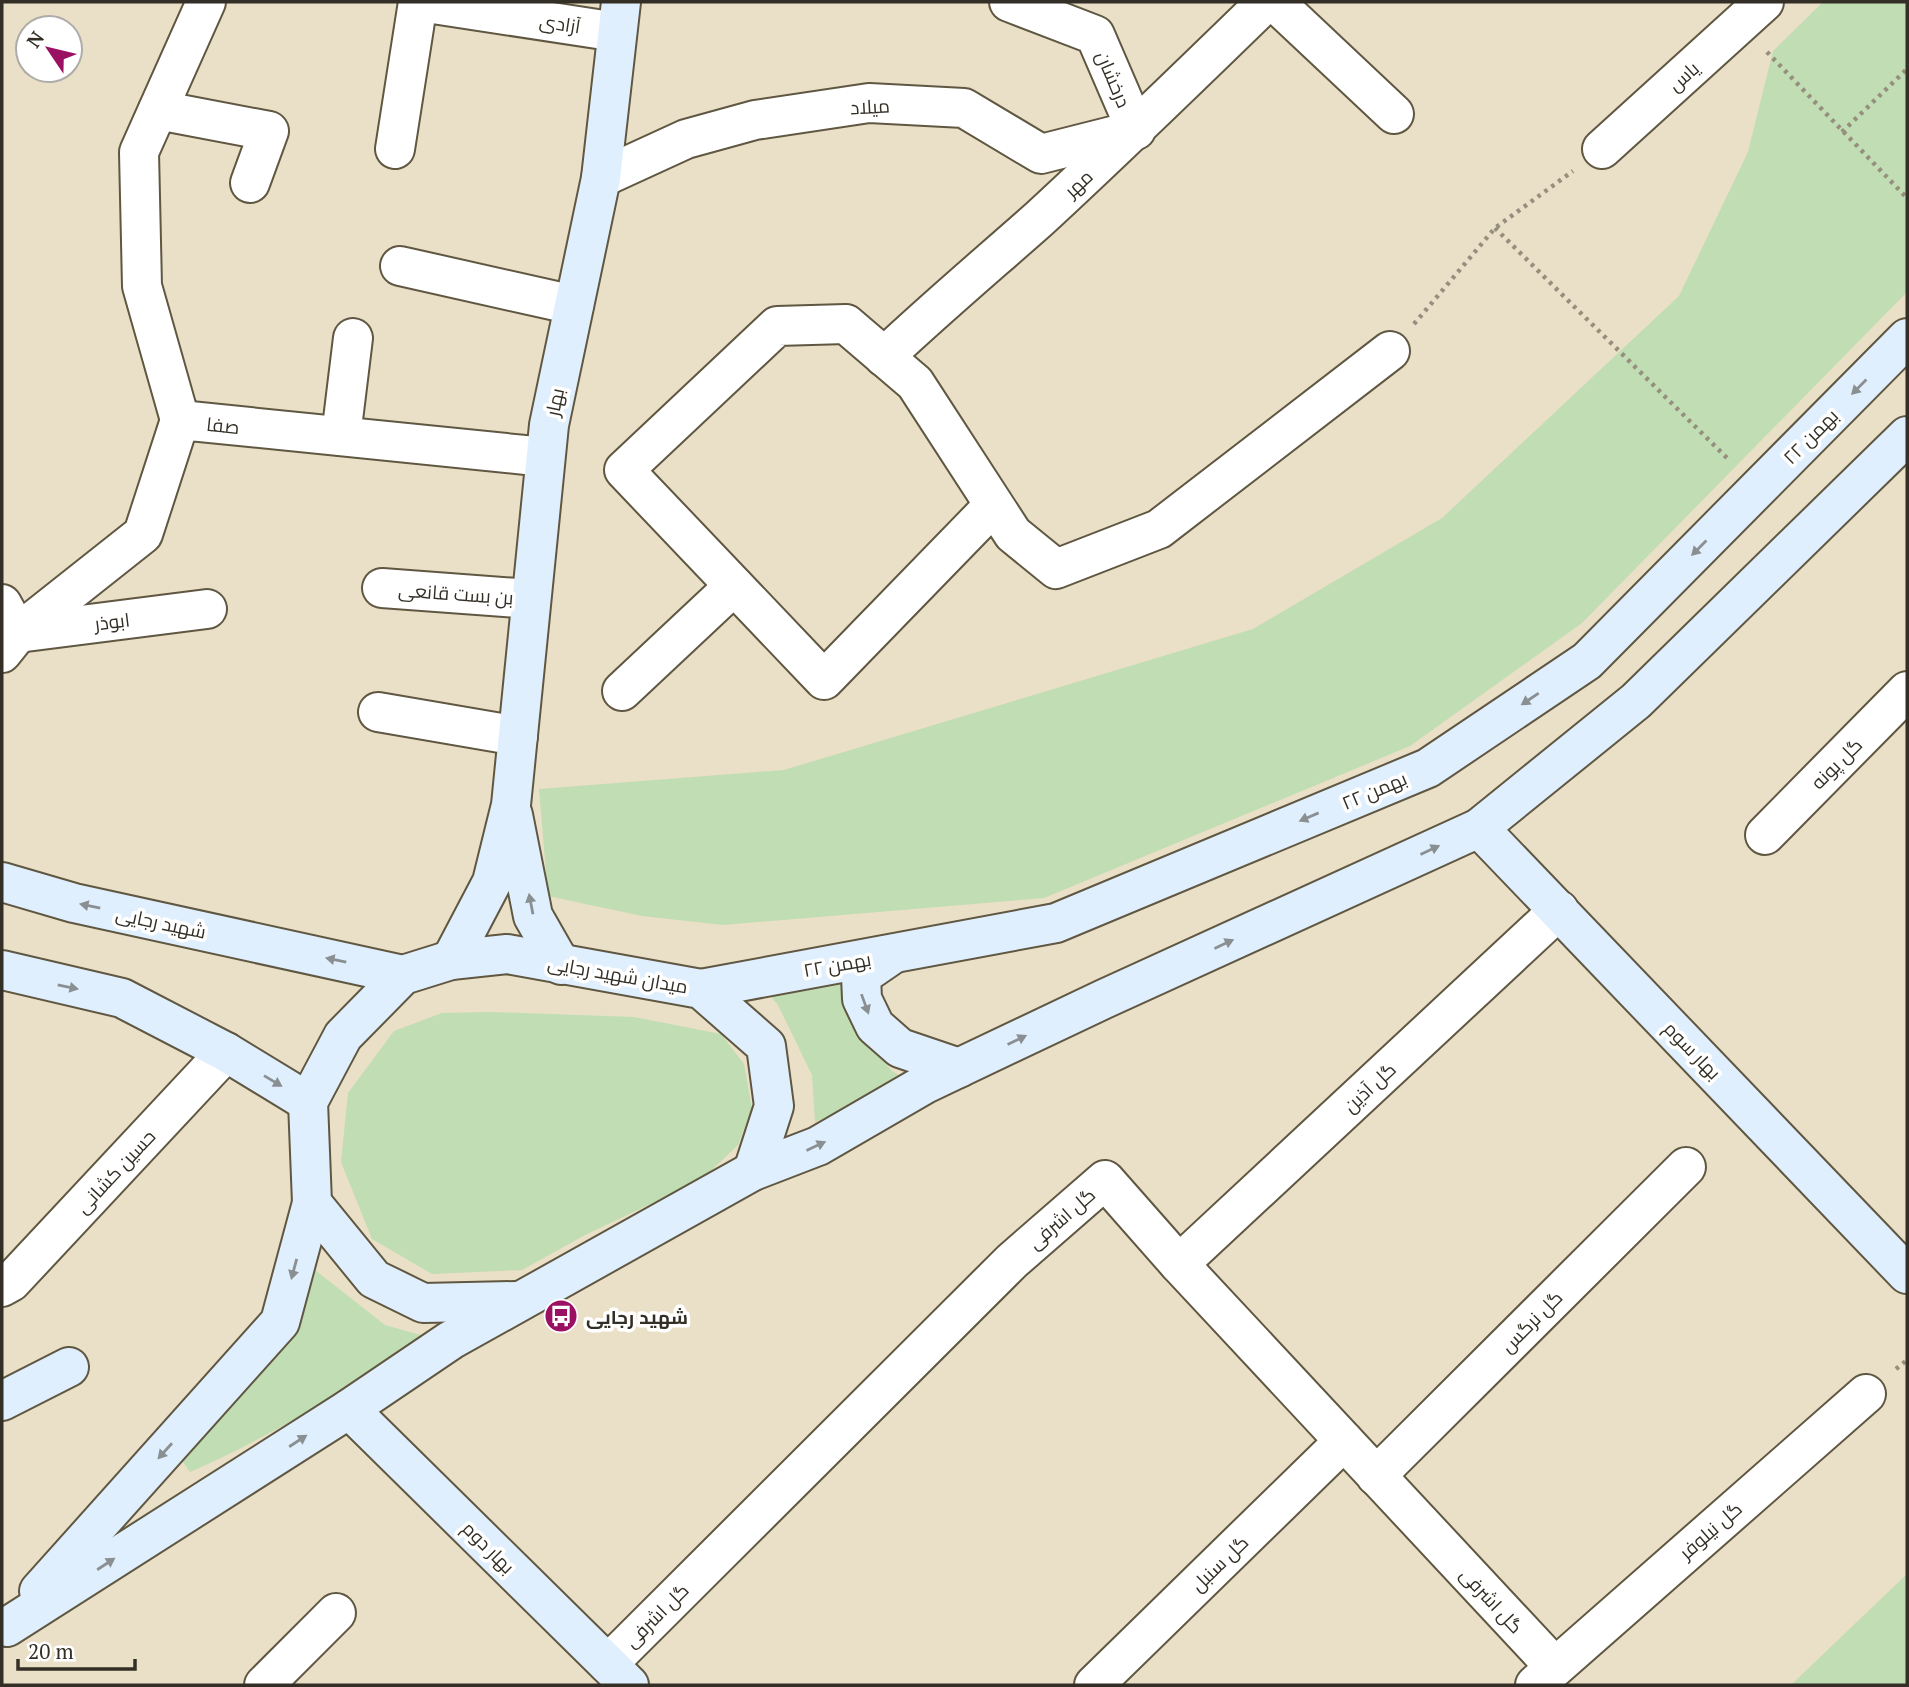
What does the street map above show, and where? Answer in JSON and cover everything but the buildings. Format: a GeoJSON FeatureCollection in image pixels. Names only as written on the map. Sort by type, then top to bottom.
{"type":"FeatureCollection","features":[{"type":"Feature","properties":{"kind":"main road","name":"بهار"},"geometry":{"type":"LineString","coordinates":[[511,805],[549,425],[601,178],[619,17]]}},
{"type":"Feature","properties":{"kind":"main road","name":"۲۲ بهمن"},"geometry":{"type":"LineString","coordinates":[[701,989],[1056,923],[1428,768],[1587,661],[1907,338]]}},
{"type":"Feature","properties":{"kind":"main road"},"geometry":{"type":"LineString","coordinates":[[4,1629],[349,1409],[451,1340],[753,1171],[818,1146],[925,1084],[1104,999],[1479,828],[1636,701],[1907,436]]}},
{"type":"Feature","properties":{"kind":"main road"},"geometry":{"type":"LineString","coordinates":[[451,960],[492,882],[511,805]]}},
{"type":"Feature","properties":{"kind":"main road"},"geometry":{"type":"LineString","coordinates":[[511,805],[533,916],[561,965]]}},
{"type":"Feature","properties":{"kind":"main road","name":"بهار سوم"},"geometry":{"type":"LineString","coordinates":[[1479,828],[1907,1273]]}},
{"type":"Feature","properties":{"kind":"main road","name":"شهید رجایی"},"geometry":{"type":"LineString","coordinates":[[2,882],[74,902],[402,975]]}},
{"type":"Feature","properties":{"kind":"main road","name":"میدان شهید رجایی"},"geometry":{"type":"LineString","coordinates":[[4,1629],[280,1322],[312,1203],[308,1102],[342,1036],[402,975],[451,960],[507,954],[701,989],[766,1045],[774,1107],[753,1171]]}},
{"type":"Feature","properties":{"kind":"main road"},"geometry":{"type":"LineString","coordinates":[[893,954],[861,976],[862,999],[875,1026],[901,1048],[959,1068]]}},
{"type":"Feature","properties":{"kind":"main road"},"geometry":{"type":"LineString","coordinates":[[2,971],[122,998],[226,1052],[308,1102]]}},
{"type":"Feature","properties":{"kind":"main road"},"geometry":{"type":"LineString","coordinates":[[312,1203],[374,1279],[423,1303],[524,1301]]}},
{"type":"Feature","properties":{"kind":"main road"},"geometry":{"type":"LineString","coordinates":[[2,1401],[69,1367]]}},
{"type":"Feature","properties":{"kind":"main road","name":"بهار دوم"},"geometry":{"type":"LineString","coordinates":[[349,1409],[618,1675]]}},
{"type":"Feature","properties":{"kind":"street"},"geometry":{"type":"LineString","coordinates":[[180,420],[142,286],[139,152],[206,2]]}},
{"type":"Feature","properties":{"kind":"street"},"geometry":{"type":"LineString","coordinates":[[395,149],[419,2]]}},
{"type":"Feature","properties":{"kind":"street","name":"آزادی"},"geometry":{"type":"LineString","coordinates":[[419,2],[619,17]]}},
{"type":"Feature","properties":{"kind":"street","name":"درخشان"},"geometry":{"type":"LineString","coordinates":[[1009,2],[1095,35],[1136,130]]}},
{"type":"Feature","properties":{"kind":"street","name":"مهر"},"geometry":{"type":"LineString","coordinates":[[884,357],[1136,130],[1265,2]]}},
{"type":"Feature","properties":{"kind":"street"},"geometry":{"type":"LineString","coordinates":[[1275,2],[1394,114]]}},
{"type":"Feature","properties":{"kind":"street","name":"یاس"},"geometry":{"type":"LineString","coordinates":[[1602,149],[1752,13]]}},
{"type":"Feature","properties":{"kind":"street","name":"میلاد"},"geometry":{"type":"LineString","coordinates":[[601,178],[686,139],[755,121],[869,103],[964,108],[1041,154],[1136,130]]}},
{"type":"Feature","properties":{"kind":"street"},"geometry":{"type":"LineString","coordinates":[[158,110],[269,131],[250,183]]}},
{"type":"Feature","properties":{"kind":"street"},"geometry":{"type":"LineString","coordinates":[[400,266],[574,305]]}},
{"type":"Feature","properties":{"kind":"street"},"geometry":{"type":"LineString","coordinates":[[994,505],[824,680],[624,470],[777,326],[846,324],[915,383],[1013,534],[1056,569],[1159,529],[1390,351]]}},
{"type":"Feature","properties":{"kind":"street"},"geometry":{"type":"LineString","coordinates":[[341,436],[354,338]]}},
{"type":"Feature","properties":{"kind":"street","name":"صفا"},"geometry":{"type":"LineString","coordinates":[[7,630],[143,534],[180,420],[545,457]]}},
{"type":"Feature","properties":{"kind":"street"},"geometry":{"type":"LineString","coordinates":[[622,691],[734,586]]}},
{"type":"Feature","properties":{"kind":"street","name":"بن بست قانعی"},"geometry":{"type":"LineString","coordinates":[[382,588],[531,598]]}},
{"type":"Feature","properties":{"kind":"street","name":"ابوذر"},"geometry":{"type":"LineString","coordinates":[[7,630],[207,609]]}},
{"type":"Feature","properties":{"kind":"street","name":"گل پونه"},"geometry":{"type":"LineString","coordinates":[[1765,835],[1907,691]]}},
{"type":"Feature","properties":{"kind":"street"},"geometry":{"type":"LineString","coordinates":[[378,712],[518,736]]}},
{"type":"Feature","properties":{"kind":"street","name":"گل آذین"},"geometry":{"type":"LineString","coordinates":[[1179,1264],[1559,910]]}},
{"type":"Feature","properties":{"kind":"street","name":"حسین کشانی"},"geometry":{"type":"LineString","coordinates":[[2,1287],[11,1282],[226,1052]]}},
{"type":"Feature","properties":{"kind":"street","name":"گل نرگس"},"geometry":{"type":"LineString","coordinates":[[1376,1476],[1686,1167]]}},
{"type":"Feature","properties":{"kind":"street","name":"گل اشرفی"},"geometry":{"type":"LineString","coordinates":[[618,1675],[1012,1261],[1105,1180],[1179,1264],[1376,1476],[1544,1676]]}},
{"type":"Feature","properties":{"kind":"street","name":"گل نیلوفر"},"geometry":{"type":"LineString","coordinates":[[1544,1676],[1866,1394]]}},
{"type":"Feature","properties":{"kind":"street","name":"گل سنبل"},"geometry":{"type":"LineString","coordinates":[[1094,1685],[1344,1441]]}},
{"type":"Feature","properties":{"kind":"street"},"geometry":{"type":"LineString","coordinates":[[264,1685],[336,1613]]}},
{"type":"Feature","properties":{"kind":"path"},"geometry":{"type":"LineString","coordinates":[[1752,13],[1842,132],[1907,198]]}},
{"type":"Feature","properties":{"kind":"path"},"geometry":{"type":"LineString","coordinates":[[1842,132],[1907,69]]}},
{"type":"Feature","properties":{"kind":"path"},"geometry":{"type":"LineString","coordinates":[[1390,351],[1495,228],[1602,149]]}},
{"type":"Feature","properties":{"kind":"path"},"geometry":{"type":"LineString","coordinates":[[1495,228],[1758,489]]}},
{"type":"Feature","properties":{"kind":"green space"},"geometry":{"type":"Polygon","coordinates":[[[1823,2],[1907,2],[1907,292],[1582,623],[1410,746],[1044,898],[723,925],[642,916],[548,896],[539,789],[784,770],[1253,629],[1442,518],[1679,296],[1748,152],[1773,51],[1823,2]]]}},
{"type":"Feature","properties":{"kind":"green space"},"geometry":{"type":"Polygon","coordinates":[[[850,973],[865,1041],[892,1071],[910,1082],[815,1122],[812,1075],[778,1005],[760,984],[850,973]]]}},
{"type":"Feature","properties":{"kind":"green space"},"geometry":{"type":"Polygon","coordinates":[[[442,1013],[634,1017],[721,1034],[744,1064],[752,1109],[738,1145],[701,1180],[585,1235],[522,1270],[432,1274],[372,1239],[341,1162],[348,1093],[394,1031],[442,1013]]]}},
{"type":"Feature","properties":{"kind":"green space"},"geometry":{"type":"Polygon","coordinates":[[[315,1270],[385,1325],[431,1338],[282,1426],[190,1472],[179,1456],[302,1313],[315,1270]]]}},
{"type":"Feature","properties":{"kind":"green space"},"geometry":{"type":"Polygon","coordinates":[[[1907,1574],[1907,1685],[1791,1685],[1907,1574]]]}},
{"type":"Feature","properties":{"kind":"place","name":"شهید رجایی"},"geometry":{"type":"Point","coordinates":[561,1316]}}]}
